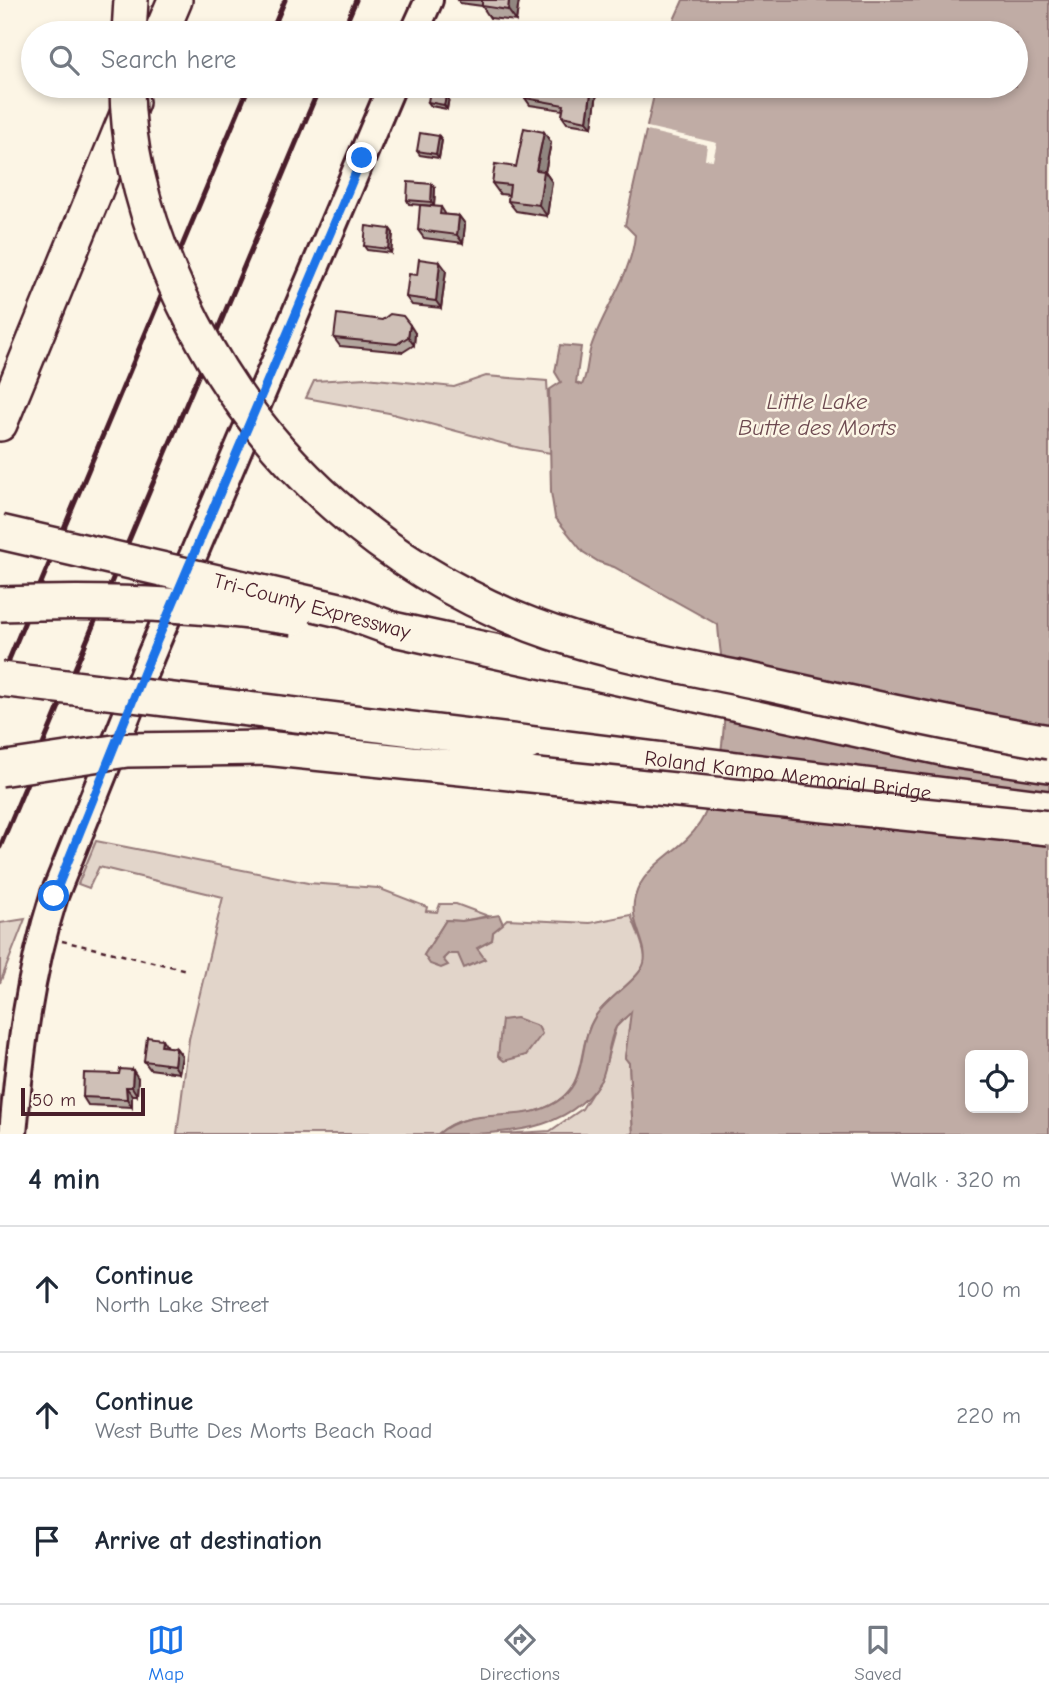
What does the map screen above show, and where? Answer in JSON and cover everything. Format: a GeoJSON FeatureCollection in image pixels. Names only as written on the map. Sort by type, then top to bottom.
{"type":"FeatureCollection","features":[{"type":"Feature","properties":{"kind":"highway"},"geometry":{"type":"LineString","coordinates":[[130,21],[131,0]]}},
{"type":"Feature","properties":{"kind":"highway"},"geometry":{"type":"LineString","coordinates":[[166,21],[175,0]]}},
{"type":"Feature","properties":{"kind":"highway"},"geometry":{"type":"LineString","coordinates":[[128,98],[132,140],[148,211],[176,289],[200,336],[227,383],[280,451],[340,511],[380,543],[480,603],[584,642],[906,715],[1049,742]]}},
{"type":"Feature","properties":{"kind":"highway"},"geometry":{"type":"LineString","coordinates":[[0,424],[134,98]]}},
{"type":"Feature","properties":{"kind":"highway","name":"Tri-County Expressway"},"geometry":{"type":"LineString","coordinates":[[0,531],[344,611],[393,629],[950,750],[1049,765]]}},
{"type":"Feature","properties":{"kind":"highway"},"geometry":{"type":"LineString","coordinates":[[0,604],[202,607],[393,629]]}},
{"type":"Feature","properties":{"kind":"highway","name":"Roland Kampo Memorial Bridge"},"geometry":{"type":"LineString","coordinates":[[0,679],[1049,808]]}},
{"type":"Feature","properties":{"kind":"highway"},"geometry":{"type":"LineString","coordinates":[[0,769],[127,750],[265,748],[1049,828]]}},
{"type":"Feature","properties":{"kind":"street"},"geometry":{"type":"LineString","coordinates":[[419,21],[429,0]]}},
{"type":"Feature","properties":{"kind":"street"},"geometry":{"type":"LineString","coordinates":[[13,1134],[23,1021],[41,936],[68,859],[151,655],[387,98]]}},
{"type":"Feature","properties":{"kind":"path"},"geometry":{"type":"LineString","coordinates":[[41,936],[187,970]]}},
{"type":"Feature","properties":{"kind":"shaded area"},"geometry":{"type":"Polygon","coordinates":[[[486,376],[547,381],[551,453],[520,448],[389,413],[306,398],[314,381],[366,378],[454,387],[486,376]]]}},
{"type":"Feature","properties":{"kind":"shaded area"},"geometry":{"type":"Polygon","coordinates":[[[96,841],[308,883],[378,888],[427,907],[426,911],[437,912],[440,904],[456,904],[488,916],[462,921],[446,920],[424,955],[443,959],[448,954],[465,954],[492,940],[493,932],[507,919],[590,923],[631,915],[645,961],[638,974],[598,1012],[588,1032],[580,1068],[571,1089],[549,1106],[521,1114],[464,1120],[438,1134],[177,1134],[189,1039],[223,897],[99,867],[89,888],[78,884],[96,841]]]}},
{"type":"Feature","properties":{"kind":"shaded area"},"geometry":{"type":"Polygon","coordinates":[[[25,919],[0,983],[0,923],[25,919]]]}},
{"type":"Feature","properties":{"kind":"shaded area"},"geometry":{"type":"Polygon","coordinates":[[[632,1011],[625,1057],[629,1063],[633,1134],[501,1134],[550,1131],[582,1109],[602,1077],[616,1027],[632,1011]]]}},
{"type":"Feature","properties":{"kind":"water","name":"Little Lake Butte des Morts"},"geometry":{"type":"Polygon","coordinates":[[[683,0],[1049,0],[1049,1134],[633,1134],[629,1063],[625,1058],[631,1012],[617,1025],[613,1033],[601,1080],[587,1098],[571,1111],[552,1121],[509,1131],[438,1134],[452,1124],[468,1119],[532,1112],[548,1107],[570,1090],[576,1080],[586,1038],[595,1017],[636,976],[644,963],[644,948],[634,915],[635,897],[640,885],[646,875],[684,842],[700,823],[718,772],[725,694],[718,625],[583,552],[555,517],[551,492],[549,390],[561,382],[555,372],[560,345],[581,347],[576,383],[582,385],[591,347],[623,278],[635,235],[625,225],[653,98],[1028,98],[1028,21],[673,21],[683,0]]]}},
{"type":"Feature","properties":{"kind":"water"},"geometry":{"type":"Polygon","coordinates":[[[499,915],[503,924],[493,932],[492,940],[477,948],[485,959],[464,968],[458,954],[448,954],[443,959],[448,965],[441,968],[430,964],[424,955],[446,920],[462,921],[499,915]]]}},
{"type":"Feature","properties":{"kind":"water"},"geometry":{"type":"Polygon","coordinates":[[[516,1018],[538,1026],[542,1034],[526,1055],[504,1061],[498,1056],[502,1020],[516,1018]]]}},
{"type":"Feature","properties":{"kind":"pier"},"geometry":{"type":"Polygon","coordinates":[[[643,126],[717,143],[713,160],[705,159],[707,145],[643,130],[643,126]]]}},
{"type":"Feature","properties":{"kind":"building"},"geometry":{"type":"Polygon","coordinates":[[[482,0],[509,0],[508,10],[482,6],[482,0]]]}},
{"type":"Feature","properties":{"kind":"building"},"geometry":{"type":"Polygon","coordinates":[[[429,98],[446,98],[444,105],[428,102],[429,98]]]}},
{"type":"Feature","properties":{"kind":"building"},"geometry":{"type":"Polygon","coordinates":[[[525,98],[590,98],[587,121],[562,116],[564,105],[525,98]]]}},
{"type":"Feature","properties":{"kind":"building"},"geometry":{"type":"Polygon","coordinates":[[[524,128],[544,132],[536,170],[544,171],[539,205],[508,201],[510,185],[492,183],[495,164],[516,167],[524,128]]]}},
{"type":"Feature","properties":{"kind":"building"},"geometry":{"type":"Polygon","coordinates":[[[420,133],[439,136],[436,154],[417,151],[420,133]]]}},
{"type":"Feature","properties":{"kind":"building"},"geometry":{"type":"Polygon","coordinates":[[[408,182],[432,184],[431,202],[407,200],[408,182]]]}},
{"type":"Feature","properties":{"kind":"building"},"geometry":{"type":"Polygon","coordinates":[[[420,205],[441,207],[440,214],[459,216],[457,235],[418,230],[420,205]]]}},
{"type":"Feature","properties":{"kind":"building"},"geometry":{"type":"Polygon","coordinates":[[[366,226],[390,229],[388,249],[364,246],[366,226]]]}},
{"type":"Feature","properties":{"kind":"building"},"geometry":{"type":"Polygon","coordinates":[[[419,259],[440,262],[436,301],[406,297],[409,274],[417,275],[419,259]]]}},
{"type":"Feature","properties":{"kind":"building"},"geometry":{"type":"Polygon","coordinates":[[[337,314],[382,320],[390,314],[403,316],[410,325],[408,337],[397,344],[334,338],[337,314]]]}},
{"type":"Feature","properties":{"kind":"building"},"geometry":{"type":"Polygon","coordinates":[[[147,1037],[162,1039],[161,1046],[176,1048],[174,1065],[144,1061],[147,1037]]]}},
{"type":"Feature","properties":{"kind":"building"},"geometry":{"type":"Polygon","coordinates":[[[120,1069],[133,1070],[132,1087],[126,1087],[127,1099],[83,1097],[84,1073],[119,1074],[120,1069]]]}},
{"type":"Feature","properties":{"kind":"railway"},"geometry":{"type":"LineString","coordinates":[[276,21],[285,0]]}},
{"type":"Feature","properties":{"kind":"railway"},"geometry":{"type":"LineString","coordinates":[[347,21],[356,0]]}},
{"type":"Feature","properties":{"kind":"railway"},"geometry":{"type":"LineString","coordinates":[[0,681],[244,98]]}},
{"type":"Feature","properties":{"kind":"railway"},"geometry":{"type":"LineString","coordinates":[[0,847],[315,98]]}},
{"type":"Feature","properties":{"kind":"route"},"geometry":{"type":"LineString","coordinates":[[54,896],[151,655],[362,158]]}}]}
